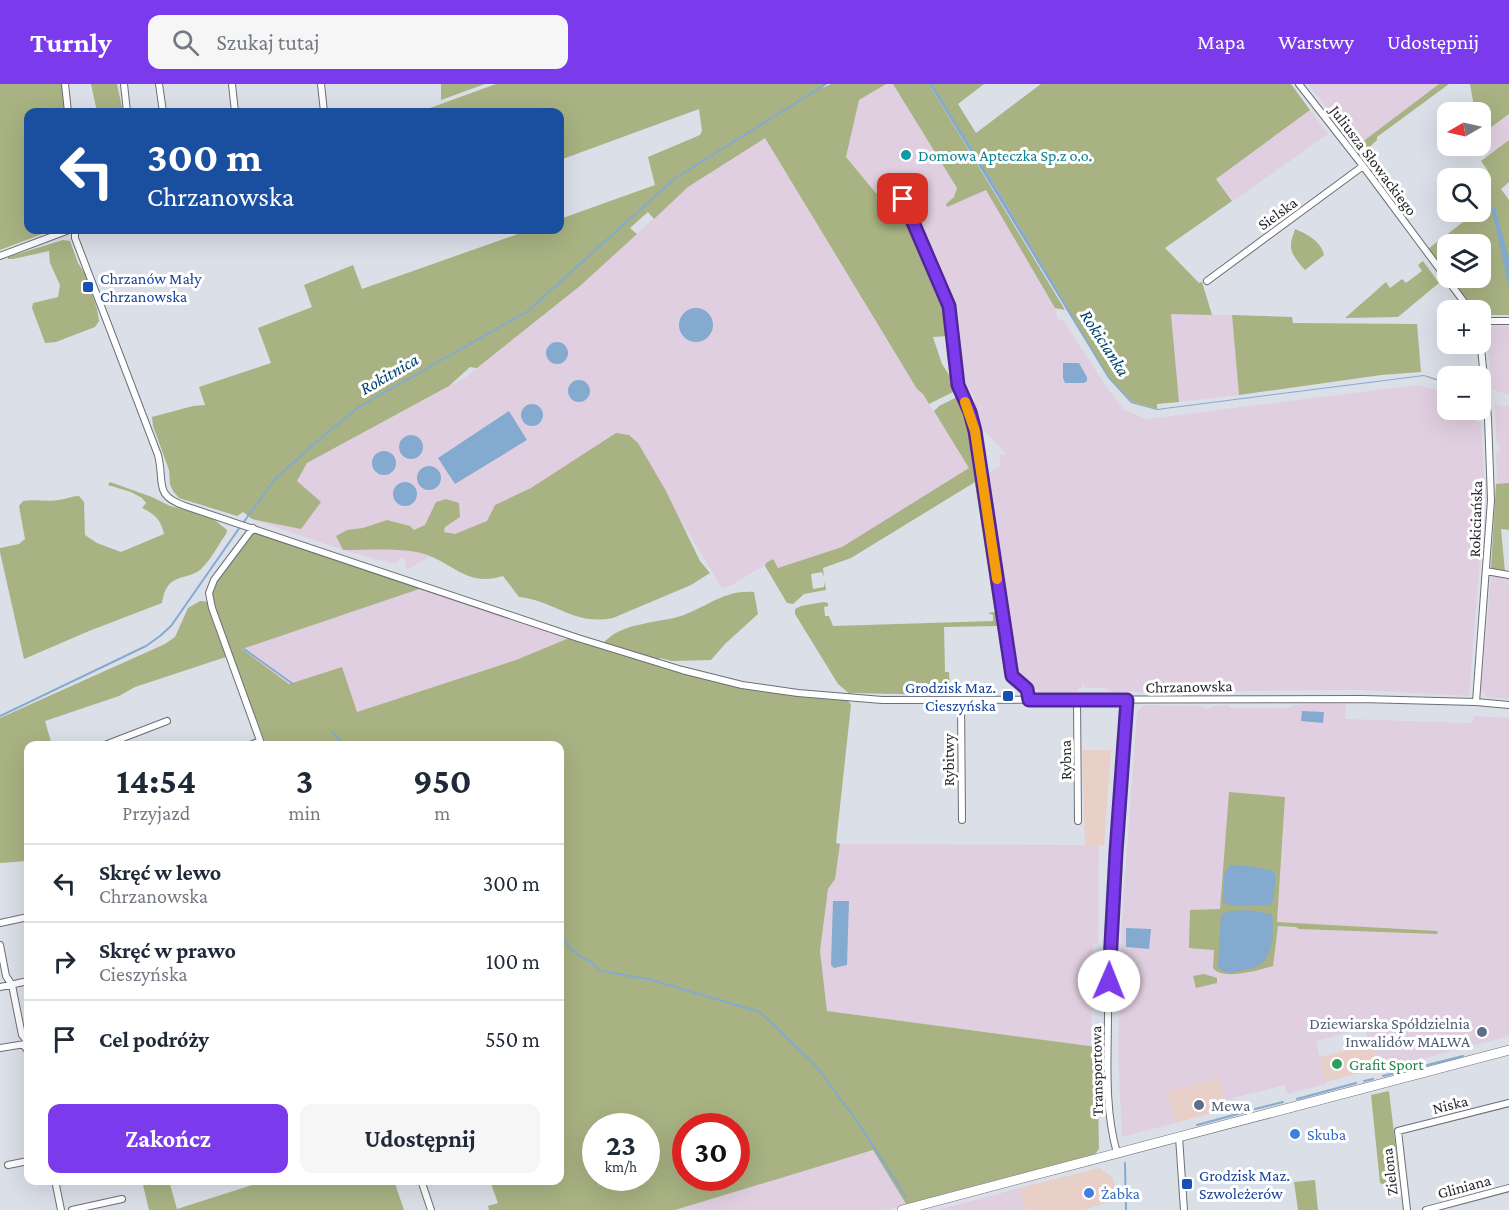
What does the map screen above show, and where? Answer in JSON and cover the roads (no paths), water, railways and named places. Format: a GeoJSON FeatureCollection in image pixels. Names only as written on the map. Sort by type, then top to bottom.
{"type":"FeatureCollection","features":[{"type":"Feature","properties":{"kind":"street"},"geometry":{"type":"LineString","coordinates":[[65,84],[68,108]]}},
{"type":"Feature","properties":{"kind":"street"},"geometry":{"type":"LineString","coordinates":[[124,84],[127,108]]}},
{"type":"Feature","properties":{"kind":"street"},"geometry":{"type":"LineString","coordinates":[[159,84],[162,108]]}},
{"type":"Feature","properties":{"kind":"street"},"geometry":{"type":"LineString","coordinates":[[232,84],[235,108]]}},
{"type":"Feature","properties":{"kind":"street"},"geometry":{"type":"LineString","coordinates":[[321,84],[324,108]]}},
{"type":"Feature","properties":{"kind":"street","name":"Juliusza Słowackiego"},"geometry":{"type":"LineString","coordinates":[[1299,84],[1463,300]]}},
{"type":"Feature","properties":{"kind":"street","name":"Sielska"},"geometry":{"type":"LineString","coordinates":[[1207,281],[1363,166]]}},
{"type":"Feature","properties":{"kind":"street"},"geometry":{"type":"LineString","coordinates":[[903,199],[951,313],[958,385],[970,412],[975,431],[1012,676],[1027,689],[1029,700]]}},
{"type":"Feature","properties":{"kind":"street"},"geometry":{"type":"LineString","coordinates":[[0,255],[58,234]]}},
{"type":"Feature","properties":{"kind":"street","name":"Chrzanowska"},"geometry":{"type":"LineString","coordinates":[[75,234],[158,455],[163,492],[166,497],[171,501],[578,638],[670,667],[742,685],[798,693],[882,700],[1362,699],[1509,705]]}},
{"type":"Feature","properties":{"kind":"street"},"geometry":{"type":"LineString","coordinates":[[1491,321],[1509,321]]}},
{"type":"Feature","properties":{"kind":"street","name":"Rokiciańska"},"geometry":{"type":"LineString","coordinates":[[1476,702],[1491,500],[1488,418],[1482,354]]}},
{"type":"Feature","properties":{"kind":"street"},"geometry":{"type":"LineString","coordinates":[[249,527],[214,580],[209,592],[212,608],[260,741]]}},
{"type":"Feature","properties":{"kind":"street"},"geometry":{"type":"LineString","coordinates":[[1486,572],[1509,575]]}},
{"type":"Feature","properties":{"kind":"street","name":"Rybitwy"},"geometry":{"type":"LineString","coordinates":[[962,700],[962,820]]}},
{"type":"Feature","properties":{"kind":"street","name":"Rybna"},"geometry":{"type":"LineString","coordinates":[[1077,700],[1078,821]]}},
{"type":"Feature","properties":{"kind":"street","name":"Transportowa"},"geometry":{"type":"LineString","coordinates":[[1117,1153],[1112,1131],[1109,1088],[1109,969],[1127,700]]}},
{"type":"Feature","properties":{"kind":"street"},"geometry":{"type":"LineString","coordinates":[[115,741],[167,721]]}},
{"type":"Feature","properties":{"kind":"street"},"geometry":{"type":"LineString","coordinates":[[0,923],[24,918]]}},
{"type":"Feature","properties":{"kind":"street"},"geometry":{"type":"LineString","coordinates":[[0,945],[6,976],[12,985],[24,1038]]}},
{"type":"Feature","properties":{"kind":"street"},"geometry":{"type":"LineString","coordinates":[[0,987],[24,982]]}},
{"type":"Feature","properties":{"kind":"street"},"geometry":{"type":"LineString","coordinates":[[0,1048],[24,1042]]}},
{"type":"Feature","properties":{"kind":"street"},"geometry":{"type":"LineString","coordinates":[[902,1210],[1509,1050]]}},
{"type":"Feature","properties":{"kind":"street","name":"Niska"},"geometry":{"type":"LineString","coordinates":[[1398,1131],[1509,1103]]}},
{"type":"Feature","properties":{"kind":"street","name":"Zielona"},"geometry":{"type":"LineString","coordinates":[[1398,1131],[1407,1210]]}},
{"type":"Feature","properties":{"kind":"street"},"geometry":{"type":"LineString","coordinates":[[1179,1137],[1184,1210]]}},
{"type":"Feature","properties":{"kind":"street"},"geometry":{"type":"LineString","coordinates":[[8,1165],[24,1162]]}},
{"type":"Feature","properties":{"kind":"street"},"geometry":{"type":"LineString","coordinates":[[56,1185],[61,1210]]}},
{"type":"Feature","properties":{"kind":"street"},"geometry":{"type":"LineString","coordinates":[[423,1185],[431,1210]]}},
{"type":"Feature","properties":{"kind":"street","name":"Gliniana"},"geometry":{"type":"LineString","coordinates":[[1426,1210],[1509,1188]]}},
{"type":"Feature","properties":{"kind":"street"},"geometry":{"type":"LineString","coordinates":[[72,1210],[122,1199]]}},
{"type":"Feature","properties":{"kind":"water"},"geometry":{"type":"Polygon","coordinates":[[[929,84],[932,84],[999,192],[1109,377],[1132,402],[1157,409],[1424,375],[1437,381],[1424,376],[1157,410],[1131,403],[1108,378],[929,84]]]}},
{"type":"Feature","properties":{"kind":"water"},"geometry":{"type":"Polygon","coordinates":[[[1491,207],[1495,208],[1509,258],[1509,287],[1491,207]]]}},
{"type":"Feature","properties":{"kind":"water"},"geometry":{"type":"Polygon","coordinates":[[[696,308],[708,313],[713,325],[708,337],[696,342],[684,337],[679,325],[684,313],[696,308]]]}},
{"type":"Feature","properties":{"kind":"water"},"geometry":{"type":"Polygon","coordinates":[[[557,342],[565,345],[568,353],[565,361],[557,364],[549,361],[546,353],[549,345],[557,342]]]}},
{"type":"Feature","properties":{"kind":"water"},"geometry":{"type":"Polygon","coordinates":[[[1063,363],[1079,363],[1087,381],[1065,383],[1063,363]]]}},
{"type":"Feature","properties":{"kind":"water"},"geometry":{"type":"Polygon","coordinates":[[[579,380],[587,383],[590,391],[587,399],[579,402],[571,399],[568,391],[571,383],[579,380]]]}},
{"type":"Feature","properties":{"kind":"water"},"geometry":{"type":"Polygon","coordinates":[[[532,404],[540,407],[543,415],[540,423],[532,426],[524,423],[521,415],[524,407],[532,404]]]}},
{"type":"Feature","properties":{"kind":"water"},"geometry":{"type":"Polygon","coordinates":[[[509,411],[527,440],[455,484],[438,458],[509,411]]]}},
{"type":"Feature","properties":{"kind":"water"},"geometry":{"type":"Polygon","coordinates":[[[411,435],[420,438],[423,447],[420,456],[411,459],[402,456],[399,447],[402,438],[411,435]]]}},
{"type":"Feature","properties":{"kind":"water"},"geometry":{"type":"Polygon","coordinates":[[[384,451],[393,454],[396,463],[393,472],[384,475],[375,472],[372,463],[375,454],[384,451]]]}},
{"type":"Feature","properties":{"kind":"water"},"geometry":{"type":"Polygon","coordinates":[[[429,466],[434,467],[440,473],[440,483],[434,489],[429,490],[424,489],[418,483],[417,478],[418,473],[424,467],[429,466]]]}},
{"type":"Feature","properties":{"kind":"water"},"geometry":{"type":"Polygon","coordinates":[[[405,482],[413,486],[417,494],[413,502],[405,506],[397,502],[393,494],[397,486],[405,482]]]}},
{"type":"Feature","properties":{"kind":"water"},"geometry":{"type":"Polygon","coordinates":[[[1302,711],[1324,712],[1323,723],[1301,721],[1302,711]]]}},
{"type":"Feature","properties":{"kind":"water"},"geometry":{"type":"Polygon","coordinates":[[[1229,865],[1274,871],[1273,902],[1268,905],[1234,906],[1223,902],[1224,876],[1229,865]]]}},
{"type":"Feature","properties":{"kind":"water"},"geometry":{"type":"Polygon","coordinates":[[[833,901],[849,901],[847,965],[834,968],[831,965],[833,901]]]}},
{"type":"Feature","properties":{"kind":"water"},"geometry":{"type":"Polygon","coordinates":[[[1248,910],[1272,914],[1273,935],[1270,950],[1258,966],[1237,972],[1225,972],[1218,967],[1221,914],[1248,910]]]}},
{"type":"Feature","properties":{"kind":"water"},"geometry":{"type":"Polygon","coordinates":[[[1126,928],[1151,929],[1149,949],[1126,947],[1126,928]]]}},
{"type":"Feature","properties":{"kind":"waterway","name":"Rokitnica"},"geometry":{"type":"LineString","coordinates":[[243,523],[275,479],[359,407],[528,311],[674,179],[826,84]]}},
{"type":"Feature","properties":{"kind":"waterway","name":"Rokitnica"},"geometry":{"type":"LineString","coordinates":[[0,716],[146,646],[160,636],[171,626],[240,527]]}},
{"type":"Feature","properties":{"kind":"waterway"},"geometry":{"type":"LineString","coordinates":[[244,649],[293,684]]}},
{"type":"Feature","properties":{"kind":"waterway"},"geometry":{"type":"LineString","coordinates":[[332,732],[340,741]]}},
{"type":"Feature","properties":{"kind":"waterway"},"geometry":{"type":"LineString","coordinates":[[564,940],[581,957],[601,971],[648,979],[760,1012],[815,1065],[859,1124],[906,1197]]}},
{"type":"Feature","properties":{"kind":"waterway"},"geometry":{"type":"LineString","coordinates":[[1427,1065],[1463,1056]]}},
{"type":"Feature","properties":{"kind":"waterway"},"geometry":{"type":"LineString","coordinates":[[1406,1070],[1415,1068]]}},
{"type":"Feature","properties":{"kind":"waterway"},"geometry":{"type":"LineString","coordinates":[[1383,1076],[1395,1073]]}},
{"type":"Feature","properties":{"kind":"waterway"},"geometry":{"type":"LineString","coordinates":[[1364,1081],[1373,1079]]}},
{"type":"Feature","properties":{"kind":"waterway"},"geometry":{"type":"LineString","coordinates":[[1297,1099],[1356,1083]]}},
{"type":"Feature","properties":{"kind":"waterway"},"geometry":{"type":"LineString","coordinates":[[1255,1109],[1283,1102]]}},
{"type":"Feature","properties":{"kind":"waterway"},"geometry":{"type":"LineString","coordinates":[[1197,1125],[1245,1112]]}},
{"type":"Feature","properties":{"kind":"waterway"},"geometry":{"type":"LineString","coordinates":[[1125,1163],[1126,1210]]}},
{"type":"Feature","properties":{"kind":"place","name":"Domowa Apteczka Sp.z o.o."},"geometry":{"type":"Point","coordinates":[906,155]}},
{"type":"Feature","properties":{"kind":"place","name":"Chrzanów Mały Chrzanowska"},"geometry":{"type":"Point","coordinates":[88,287]}},
{"type":"Feature","properties":{"kind":"place","name":"Grodzisk Maz. Cieszyńska"},"geometry":{"type":"Point","coordinates":[1008,696]}},
{"type":"Feature","properties":{"kind":"place","name":"Dziewiarska Spółdzielnia Inwalidów MALWA"},"geometry":{"type":"Point","coordinates":[1482,1032]}},
{"type":"Feature","properties":{"kind":"place","name":"Grafit Sport"},"geometry":{"type":"Point","coordinates":[1337,1064]}},
{"type":"Feature","properties":{"kind":"place","name":"Mewa"},"geometry":{"type":"Point","coordinates":[1199,1105]}},
{"type":"Feature","properties":{"kind":"place","name":"Skuba"},"geometry":{"type":"Point","coordinates":[1295,1134]}},
{"type":"Feature","properties":{"kind":"place","name":"Grodzisk Maz. Szwoleżerów"},"geometry":{"type":"Point","coordinates":[1187,1184]}},
{"type":"Feature","properties":{"kind":"place","name":"Żabka"},"geometry":{"type":"Point","coordinates":[1089,1193]}},
{"type":"Feature","properties":{"kind":"water label","name":"Rokicianka"},"geometry":{"type":"Point","coordinates":[1105,343]}}]}
